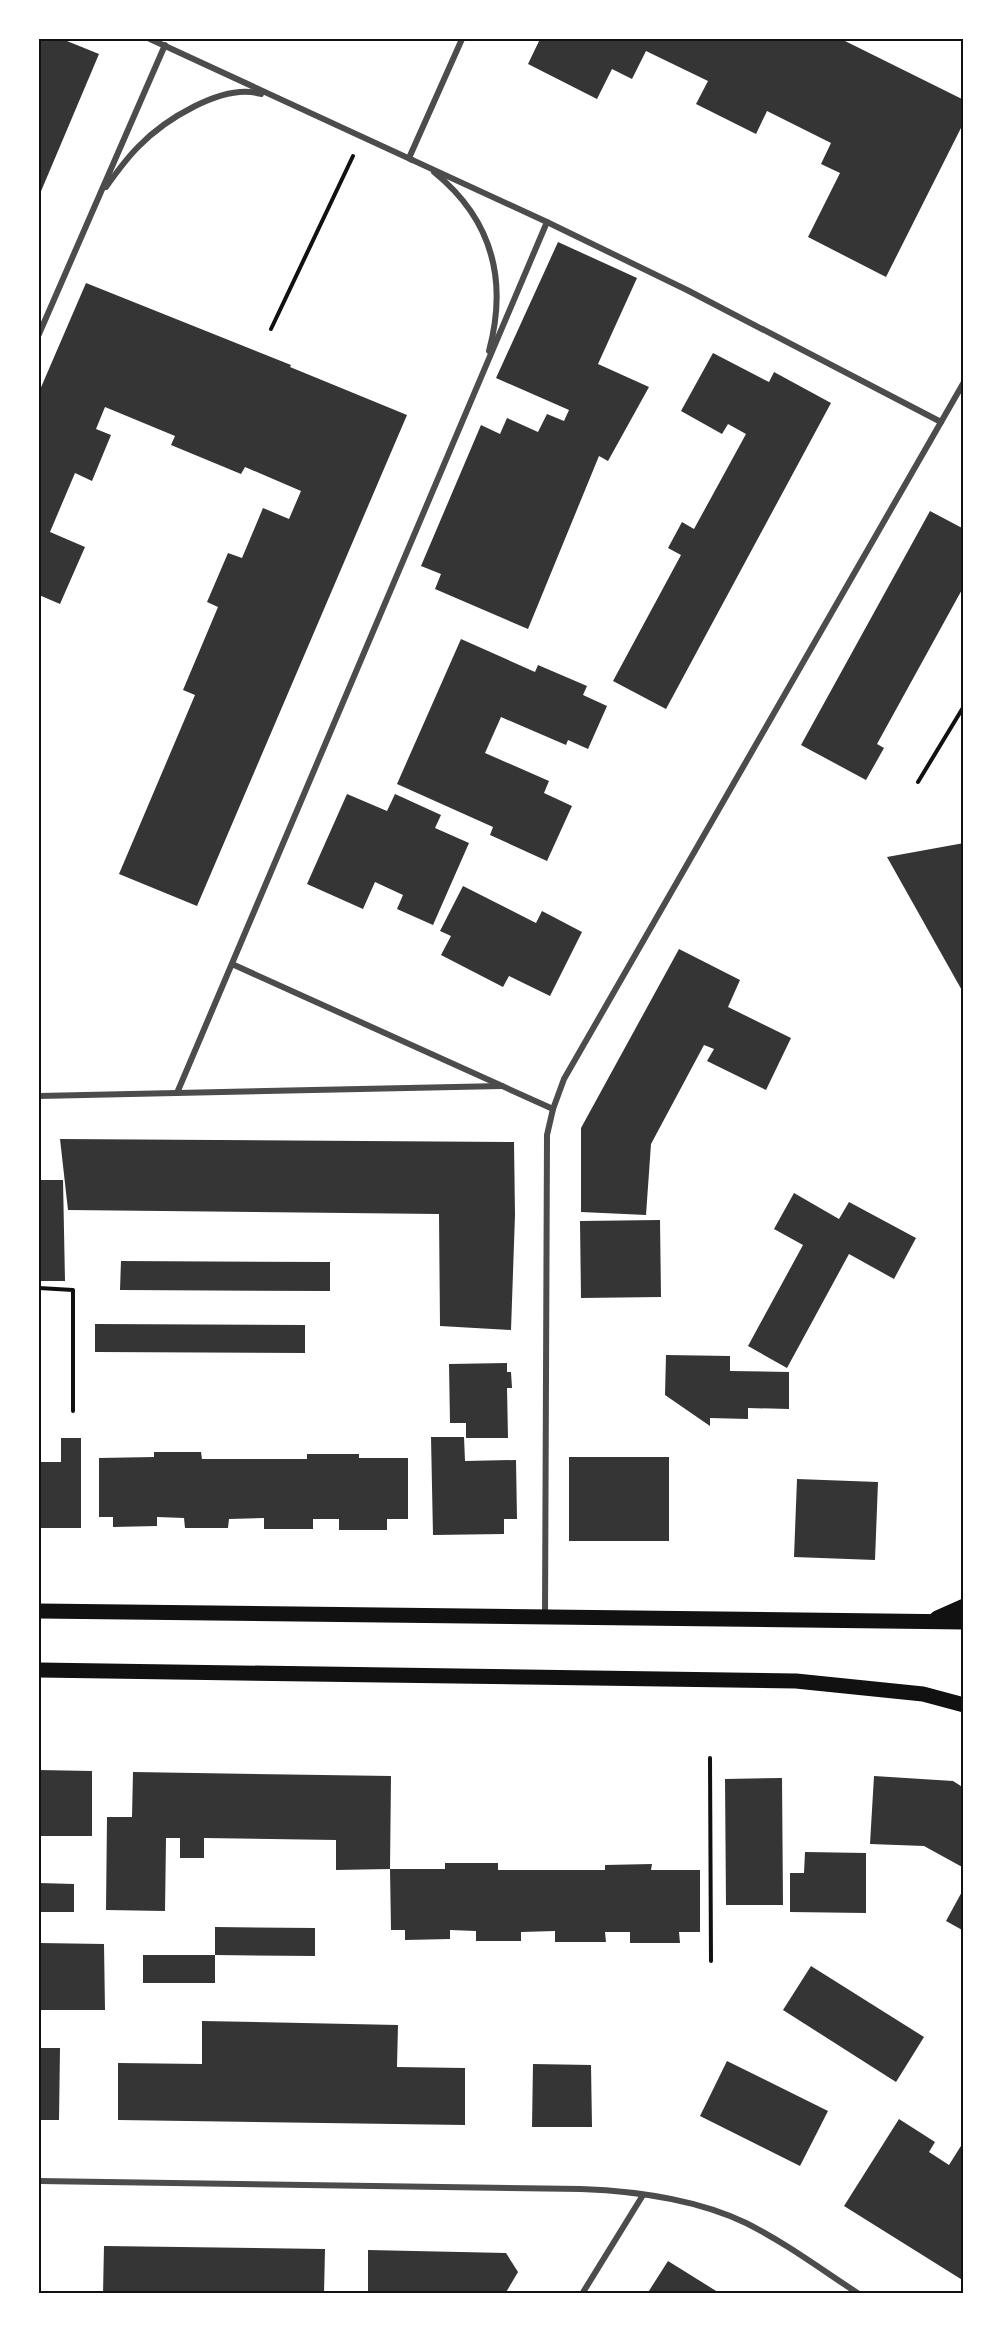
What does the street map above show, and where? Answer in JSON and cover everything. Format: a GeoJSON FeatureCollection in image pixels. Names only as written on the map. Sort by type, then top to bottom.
{"type":"FeatureCollection","features":[{"type":"Feature","properties":{"kind":"main road"},"geometry":{"type":"LineString","coordinates":[[895,1621],[940,1618],[964,1606]]}},
{"type":"Feature","properties":{"kind":"main road"},"geometry":{"type":"LineString","coordinates":[[39,1611],[964,1622]]}},
{"type":"Feature","properties":{"kind":"main road"},"geometry":{"type":"LineString","coordinates":[[39,1670],[796,1681],[923,1694],[964,1705]]}},
{"type":"Feature","properties":{"kind":"street"},"geometry":{"type":"LineString","coordinates":[[150,39],[547,222],[698,296],[941,422]]}},
{"type":"Feature","properties":{"kind":"street"},"geometry":{"type":"LineString","coordinates":[[409,158],[462,39]]}},
{"type":"Feature","properties":{"kind":"street"},"geometry":{"type":"LineString","coordinates":[[39,334],[165,45]]}},
{"type":"Feature","properties":{"kind":"street"},"geometry":{"type":"LineString","coordinates":[[96,203],[121,166],[138,146],[182,114],[214,98],[241,92],[254,91],[285,101]]}},
{"type":"Feature","properties":{"kind":"street"},"geometry":{"type":"LineString","coordinates":[[409,158],[435,172],[459,195],[470,207],[486,236],[492,254],[496,289],[490,347],[482,375]]}},
{"type":"Feature","properties":{"kind":"street"},"geometry":{"type":"LineString","coordinates":[[177,1093],[547,222]]}},
{"type":"Feature","properties":{"kind":"street"},"geometry":{"type":"LineString","coordinates":[[545,1618],[547,1144],[553,1109],[564,1079],[964,382]]}},
{"type":"Feature","properties":{"kind":"street"},"geometry":{"type":"LineString","coordinates":[[232,964],[553,1109]]}},
{"type":"Feature","properties":{"kind":"street"},"geometry":{"type":"LineString","coordinates":[[39,1096],[502,1086]]}},
{"type":"Feature","properties":{"kind":"street"},"geometry":{"type":"LineString","coordinates":[[39,2181],[581,2189],[643,2195],[694,2205],[747,2224],[859,2294]]}},
{"type":"Feature","properties":{"kind":"street"},"geometry":{"type":"LineString","coordinates":[[582,2294],[643,2195]]}},
{"type":"Feature","properties":{"kind":"path"},"geometry":{"type":"LineString","coordinates":[[271,329],[362,136]]}},
{"type":"Feature","properties":{"kind":"path"},"geometry":{"type":"LineString","coordinates":[[918,782],[964,706]]}},
{"type":"Feature","properties":{"kind":"path"},"geometry":{"type":"LineString","coordinates":[[39,1288],[73,1290],[73,1411]]}},
{"type":"Feature","properties":{"kind":"path"},"geometry":{"type":"LineString","coordinates":[[710,1758],[711,1961]]}},
{"type":"Feature","properties":{"kind":"building"},"geometry":{"type":"Polygon","coordinates":[[[39,39],[62,39],[99,54],[39,196],[39,39]]]}},
{"type":"Feature","properties":{"kind":"building"},"geometry":{"type":"Polygon","coordinates":[[[540,39],[841,39],[964,100],[964,122],[886,277],[808,237],[840,173],[821,164],[831,143],[767,111],[756,134],[696,104],[708,81],[646,51],[632,79],[612,69],[597,99],[528,64],[540,39]]]}},
{"type":"Feature","properties":{"kind":"building"},"geometry":{"type":"Polygon","coordinates":[[[558,242],[637,278],[598,364],[649,387],[608,461],[599,456],[528,629],[435,589],[441,574],[421,566],[481,425],[500,434],[507,418],[538,432],[547,414],[564,421],[569,410],[496,378],[558,242]]]}},
{"type":"Feature","properties":{"kind":"building"},"geometry":{"type":"Polygon","coordinates":[[[86,283],[291,365],[290,367],[407,415],[197,906],[119,874],[195,695],[183,690],[218,607],[207,602],[228,553],[242,558],[263,508],[289,519],[301,491],[245,467],[241,474],[171,445],[175,436],[105,407],[96,429],[111,435],[92,481],[75,473],[50,532],[85,547],[60,604],[39,595],[39,392],[86,283]]]}},
{"type":"Feature","properties":{"kind":"building"},"geometry":{"type":"Polygon","coordinates":[[[713,353],[769,382],[774,372],[831,403],[666,709],[613,681],[681,555],[668,548],[682,522],[694,529],[746,434],[728,424],[722,434],[681,411],[713,353]]]}},
{"type":"Feature","properties":{"kind":"building"},"geometry":{"type":"Polygon","coordinates":[[[930,511],[964,529],[964,586],[877,744],[884,748],[866,780],[801,745],[930,511]]]}},
{"type":"Feature","properties":{"kind":"building"},"geometry":{"type":"Polygon","coordinates":[[[461,639],[535,672],[538,665],[587,686],[583,695],[607,706],[588,749],[568,740],[566,745],[501,717],[485,753],[549,781],[544,793],[572,806],[547,861],[490,835],[493,827],[397,784],[461,639]]]}},
{"type":"Feature","properties":{"kind":"building"},"geometry":{"type":"Polygon","coordinates":[[[347,794],[387,811],[395,794],[441,815],[435,828],[469,843],[433,925],[397,909],[403,895],[375,882],[363,909],[307,884],[347,794]]]}},
{"type":"Feature","properties":{"kind":"building"},"geometry":{"type":"Polygon","coordinates":[[[964,843],[964,994],[887,857],[964,843]]]}},
{"type":"Feature","properties":{"kind":"building"},"geometry":{"type":"Polygon","coordinates":[[[463,886],[536,923],[542,911],[582,932],[550,996],[509,976],[503,987],[441,955],[451,936],[440,931],[463,886]]]}},
{"type":"Feature","properties":{"kind":"building"},"geometry":{"type":"Polygon","coordinates":[[[679,949],[740,980],[728,1007],[791,1038],[766,1090],[707,1061],[714,1049],[704,1045],[651,1144],[646,1215],[581,1212],[581,1128],[679,949]]]}},
{"type":"Feature","properties":{"kind":"building"},"geometry":{"type":"Polygon","coordinates":[[[60,1139],[514,1142],[515,1215],[511,1330],[440,1326],[439,1214],[68,1210],[60,1139]]]}},
{"type":"Feature","properties":{"kind":"building"},"geometry":{"type":"Polygon","coordinates":[[[39,1180],[63,1180],[65,1281],[39,1281],[39,1180]]]}},
{"type":"Feature","properties":{"kind":"building"},"geometry":{"type":"Polygon","coordinates":[[[794,1193],[839,1219],[849,1202],[916,1238],[894,1279],[849,1254],[787,1368],[748,1346],[803,1245],[774,1229],[794,1193]]]}},
{"type":"Feature","properties":{"kind":"building"},"geometry":{"type":"Polygon","coordinates":[[[660,1220],[661,1297],[581,1298],[580,1221],[660,1220]]]}},
{"type":"Feature","properties":{"kind":"building"},"geometry":{"type":"Polygon","coordinates":[[[121,1261],[330,1262],[330,1291],[120,1290],[121,1261]]]}},
{"type":"Feature","properties":{"kind":"building"},"geometry":{"type":"Polygon","coordinates":[[[95,1324],[305,1325],[305,1353],[95,1352],[95,1324]]]}},
{"type":"Feature","properties":{"kind":"building"},"geometry":{"type":"Polygon","coordinates":[[[666,1355],[730,1356],[730,1371],[789,1372],[789,1409],[748,1408],[748,1419],[710,1418],[710,1426],[665,1395],[666,1355]]]}},
{"type":"Feature","properties":{"kind":"building"},"geometry":{"type":"Polygon","coordinates":[[[507,1363],[507,1372],[511,1372],[512,1388],[507,1388],[508,1438],[466,1438],[466,1423],[450,1423],[449,1364],[507,1363]]]}},
{"type":"Feature","properties":{"kind":"building"},"geometry":{"type":"Polygon","coordinates":[[[431,1437],[464,1437],[465,1461],[516,1460],[517,1519],[504,1519],[504,1534],[433,1535],[431,1437]]]}},
{"type":"Feature","properties":{"kind":"building"},"geometry":{"type":"Polygon","coordinates":[[[61,1438],[81,1438],[81,1528],[39,1528],[39,1462],[61,1462],[61,1438]]]}},
{"type":"Feature","properties":{"kind":"building"},"geometry":{"type":"Polygon","coordinates":[[[154,1452],[201,1452],[202,1459],[307,1459],[307,1454],[359,1454],[359,1458],[408,1458],[408,1519],[387,1519],[387,1530],[339,1530],[339,1519],[313,1519],[313,1529],[264,1529],[264,1518],[229,1519],[228,1528],[185,1528],[184,1518],[157,1517],[157,1526],[113,1527],[113,1517],[99,1517],[99,1458],[154,1457],[154,1452]]]}},
{"type":"Feature","properties":{"kind":"building"},"geometry":{"type":"Polygon","coordinates":[[[569,1457],[669,1457],[669,1541],[569,1541],[569,1457]]]}},
{"type":"Feature","properties":{"kind":"building"},"geometry":{"type":"Polygon","coordinates":[[[797,1479],[878,1482],[875,1560],[794,1557],[797,1479]]]}},
{"type":"Feature","properties":{"kind":"building"},"geometry":{"type":"Polygon","coordinates":[[[39,1770],[92,1771],[92,1836],[39,1836],[39,1770]]]}},
{"type":"Feature","properties":{"kind":"building"},"geometry":{"type":"Polygon","coordinates":[[[133,1772],[391,1776],[390,1869],[336,1870],[336,1840],[204,1838],[204,1858],[180,1858],[180,1838],[166,1838],[165,1911],[106,1910],[107,1817],[132,1817],[133,1772]]]}},
{"type":"Feature","properties":{"kind":"building"},"geometry":{"type":"Polygon","coordinates":[[[874,1776],[953,1781],[964,1788],[964,1868],[924,1846],[870,1844],[874,1776]]]}},
{"type":"Feature","properties":{"kind":"building"},"geometry":{"type":"Polygon","coordinates":[[[782,1778],[783,1905],[726,1905],[725,1779],[782,1778]]]}},
{"type":"Feature","properties":{"kind":"building"},"geometry":{"type":"Polygon","coordinates":[[[805,1852],[866,1853],[866,1913],[790,1912],[790,1873],[804,1873],[805,1852]]]}},
{"type":"Feature","properties":{"kind":"building"},"geometry":{"type":"Polygon","coordinates":[[[445,1863],[498,1863],[498,1870],[605,1870],[605,1865],[652,1864],[651,1870],[700,1870],[700,1932],[679,1932],[680,1943],[630,1943],[630,1932],[605,1932],[606,1942],[555,1942],[555,1931],[521,1932],[521,1941],[476,1941],[476,1931],[450,1930],[450,1939],[405,1940],[405,1930],[391,1930],[390,1869],[445,1869],[445,1863]]]}},
{"type":"Feature","properties":{"kind":"building"},"geometry":{"type":"Polygon","coordinates":[[[39,1883],[74,1884],[74,1912],[39,1912],[39,1883]]]}},
{"type":"Feature","properties":{"kind":"building"},"geometry":{"type":"Polygon","coordinates":[[[964,1888],[964,1931],[946,1921],[964,1888]]]}},
{"type":"Feature","properties":{"kind":"building"},"geometry":{"type":"Polygon","coordinates":[[[215,1927],[315,1928],[315,1956],[215,1955],[215,1927]]]}},
{"type":"Feature","properties":{"kind":"building"},"geometry":{"type":"Polygon","coordinates":[[[39,1943],[104,1944],[105,2010],[39,2010],[39,1943]]]}},
{"type":"Feature","properties":{"kind":"building"},"geometry":{"type":"Polygon","coordinates":[[[143,1955],[215,1955],[215,1983],[143,1983],[143,1955]]]}},
{"type":"Feature","properties":{"kind":"building"},"geometry":{"type":"Polygon","coordinates":[[[811,1966],[924,2037],[896,2082],[783,2010],[811,1966]]]}},
{"type":"Feature","properties":{"kind":"building"},"geometry":{"type":"Polygon","coordinates":[[[202,2021],[398,2025],[397,2067],[465,2068],[465,2125],[118,2120],[118,2063],[202,2064],[202,2021]]]}},
{"type":"Feature","properties":{"kind":"building"},"geometry":{"type":"Polygon","coordinates":[[[39,2048],[60,2048],[59,2120],[39,2120],[39,2048]]]}},
{"type":"Feature","properties":{"kind":"building"},"geometry":{"type":"Polygon","coordinates":[[[727,2061],[828,2111],[800,2166],[700,2116],[727,2061]]]}},
{"type":"Feature","properties":{"kind":"building"},"geometry":{"type":"Polygon","coordinates":[[[533,2064],[591,2065],[592,2127],[532,2127],[533,2064]]]}},
{"type":"Feature","properties":{"kind":"building"},"geometry":{"type":"Polygon","coordinates":[[[899,2119],[935,2142],[929,2152],[949,2165],[964,2141],[964,2281],[844,2206],[899,2119]]]}},
{"type":"Feature","properties":{"kind":"building"},"geometry":{"type":"Polygon","coordinates":[[[104,2246],[325,2249],[324,2294],[103,2294],[104,2246]]]}},
{"type":"Feature","properties":{"kind":"building"},"geometry":{"type":"Polygon","coordinates":[[[368,2250],[506,2253],[518,2272],[505,2294],[368,2294],[368,2250]]]}},
{"type":"Feature","properties":{"kind":"building"},"geometry":{"type":"Polygon","coordinates":[[[668,2261],[721,2294],[647,2294],[668,2261]]]}}]}
